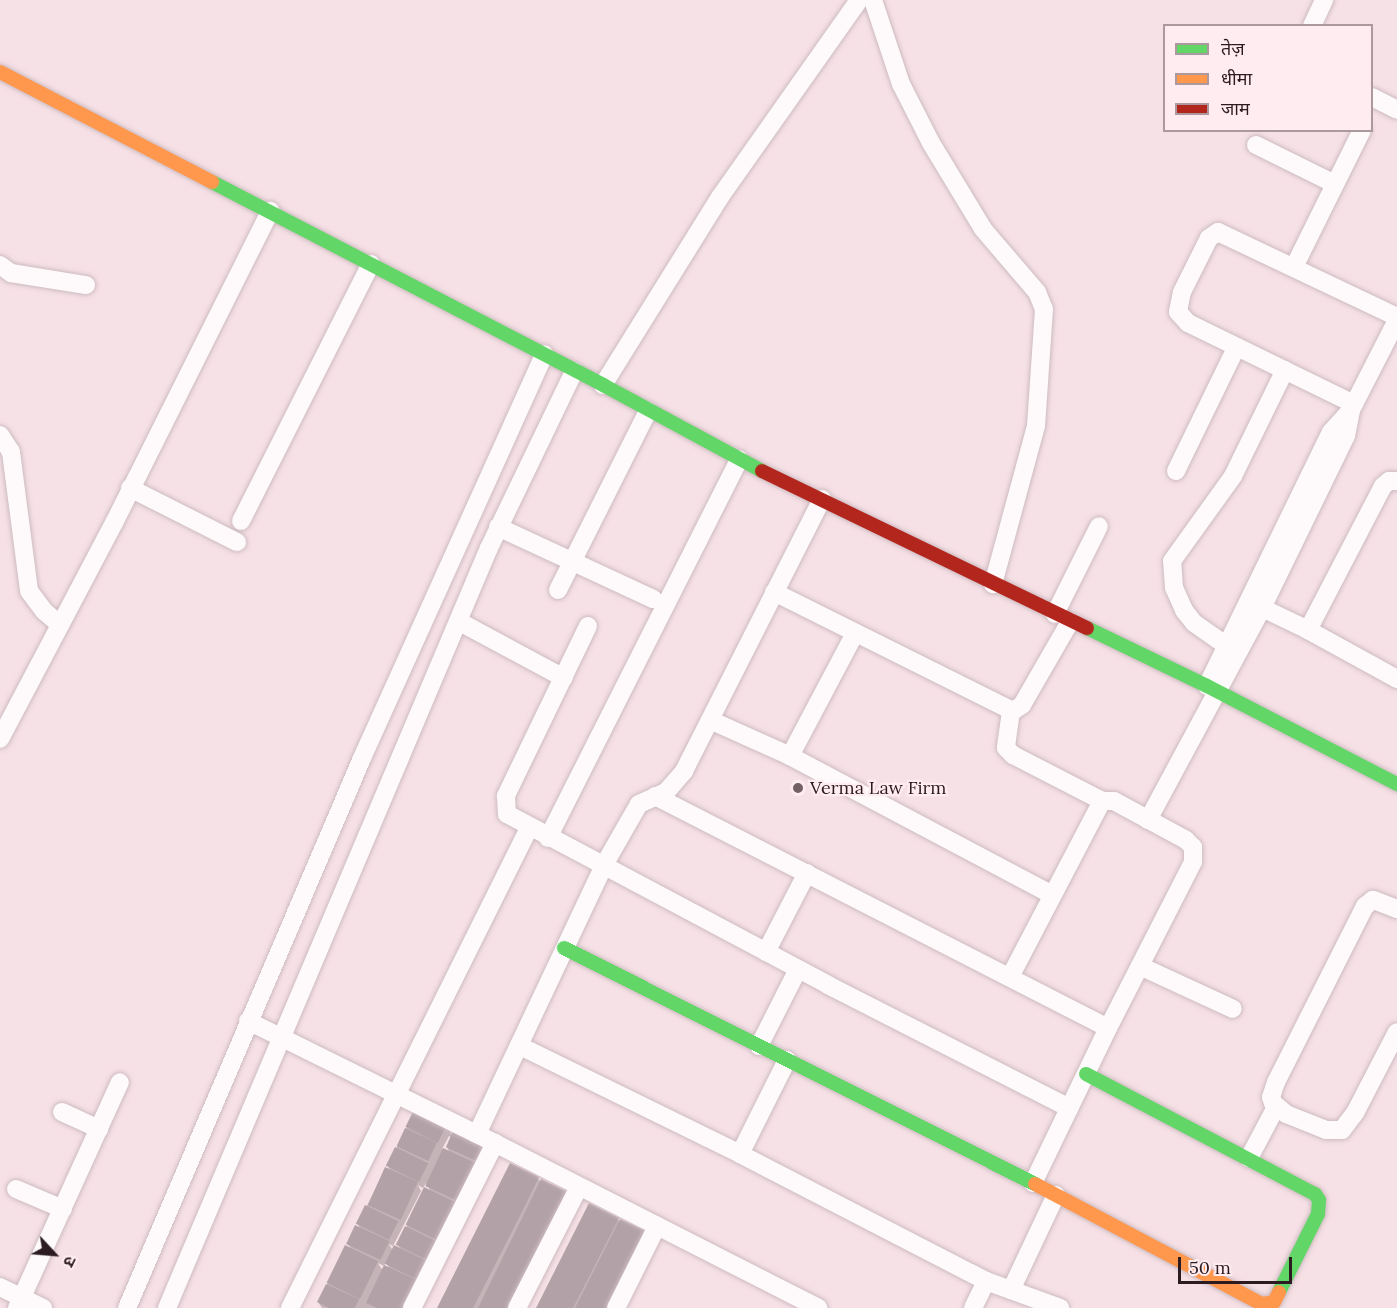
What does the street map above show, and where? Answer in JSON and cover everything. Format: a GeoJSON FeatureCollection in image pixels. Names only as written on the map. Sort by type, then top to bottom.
{"type":"FeatureCollection","features":[{"type":"Feature","properties":{"kind":"street"},"geometry":{"type":"LineString","coordinates":[[603,385],[720,197],[859,0]]}},
{"type":"Feature","properties":{"kind":"street"},"geometry":{"type":"LineString","coordinates":[[873,0],[901,84],[931,143],[983,229],[1037,292],[1044,309],[1036,426],[993,584]]}},
{"type":"Feature","properties":{"kind":"street"},"geometry":{"type":"LineString","coordinates":[[1313,24],[1324,0]]}},
{"type":"Feature","properties":{"kind":"street"},"geometry":{"type":"LineString","coordinates":[[0,72],[270,210],[603,385],[739,460],[822,498],[993,584],[1213,689],[1397,784]]}},
{"type":"Feature","properties":{"kind":"street"},"geometry":{"type":"LineString","coordinates":[[1294,267],[1361,132]]}},
{"type":"Feature","properties":{"kind":"street"},"geometry":{"type":"LineString","coordinates":[[1256,145],[1335,184]]}},
{"type":"Feature","properties":{"kind":"street"},"geometry":{"type":"LineString","coordinates":[[0,739],[270,210]]}},
{"type":"Feature","properties":{"kind":"street"},"geometry":{"type":"LineString","coordinates":[[1148,820],[1256,605],[1346,436],[1353,407],[1397,319],[1226,234],[1218,232],[1209,238],[1182,292],[1178,312],[1188,323],[1285,370],[1353,407]]}},
{"type":"Feature","properties":{"kind":"street"},"geometry":{"type":"LineString","coordinates":[[241,521],[371,264]]}},
{"type":"Feature","properties":{"kind":"street"},"geometry":{"type":"LineString","coordinates":[[0,266],[11,273],[86,285]]}},
{"type":"Feature","properties":{"kind":"street"},"geometry":{"type":"LineString","coordinates":[[1176,471],[1236,348]]}},
{"type":"Feature","properties":{"kind":"street"},"geometry":{"type":"LineString","coordinates":[[127,1308],[366,747],[543,354]]}},
{"type":"Feature","properties":{"kind":"street"},"geometry":{"type":"LineString","coordinates":[[1227,646],[1194,623],[1184,610],[1174,588],[1172,561],[1233,476],[1285,370]]}},
{"type":"Feature","properties":{"kind":"street"},"geometry":{"type":"LineString","coordinates":[[167,1308],[498,527],[574,371]]}},
{"type":"Feature","properties":{"kind":"street"},"geometry":{"type":"LineString","coordinates":[[558,590],[648,411]]}},
{"type":"Feature","properties":{"kind":"street"},"geometry":{"type":"LineString","coordinates":[[0,435],[10,452],[29,591],[44,611],[60,625]]}},
{"type":"Feature","properties":{"kind":"street"},"geometry":{"type":"LineString","coordinates":[[548,838],[739,460]]}},
{"type":"Feature","properties":{"kind":"street"},"geometry":{"type":"LineString","coordinates":[[1308,630],[1383,486],[1394,476]]}},
{"type":"Feature","properties":{"kind":"street"},"geometry":{"type":"LineString","coordinates":[[130,488],[237,542]]}},
{"type":"Feature","properties":{"kind":"street"},"geometry":{"type":"LineString","coordinates":[[477,1134],[604,865],[639,804],[666,792],[678,781],[822,498]]}},
{"type":"Feature","properties":{"kind":"street"},"geometry":{"type":"LineString","coordinates":[[1011,711],[1022,705],[1063,618],[1100,526]]}},
{"type":"Feature","properties":{"kind":"street"},"geometry":{"type":"LineString","coordinates":[[498,527],[653,599]]}},
{"type":"Feature","properties":{"kind":"street"},"geometry":{"type":"LineString","coordinates":[[774,592],[1011,711]]}},
{"type":"Feature","properties":{"kind":"street"},"geometry":{"type":"LineString","coordinates":[[1213,689],[1227,646],[1256,605]]}},
{"type":"Feature","properties":{"kind":"street"},"geometry":{"type":"LineString","coordinates":[[1256,605],[1308,630],[1397,679]]}},
{"type":"Feature","properties":{"kind":"street"},"geometry":{"type":"LineString","coordinates":[[458,621],[564,678]]}},
{"type":"Feature","properties":{"kind":"street"},"geometry":{"type":"LineString","coordinates":[[588,626],[506,796],[507,814],[529,828],[604,865],[798,969],[1069,1108]]}},
{"type":"Feature","properties":{"kind":"street"},"geometry":{"type":"LineString","coordinates":[[790,756],[855,633]]}},
{"type":"Feature","properties":{"kind":"street"},"geometry":{"type":"LineString","coordinates":[[1011,711],[1006,748],[1013,755],[1102,801],[1114,801],[1186,840],[1195,853],[1193,862],[1108,1028],[1033,1183]]}},
{"type":"Feature","properties":{"kind":"street"},"geometry":{"type":"LineString","coordinates":[[710,720],[790,756],[1052,895]]}},
{"type":"Feature","properties":{"kind":"street"},"geometry":{"type":"LineString","coordinates":[[655,796],[1108,1028]]}},
{"type":"Feature","properties":{"kind":"street"},"geometry":{"type":"LineString","coordinates":[[1010,977],[1102,801]]}},
{"type":"Feature","properties":{"kind":"street"},"geometry":{"type":"LineString","coordinates":[[290,1308],[529,828]]}},
{"type":"Feature","properties":{"kind":"street"},"geometry":{"type":"LineString","coordinates":[[766,952],[807,873]]}},
{"type":"Feature","properties":{"kind":"street"},"geometry":{"type":"LineString","coordinates":[[1397,909],[1373,900],[1365,906],[1276,1082],[1271,1097],[1276,1107],[1286,1114],[1326,1130],[1342,1130],[1355,1113],[1397,1032]]}},
{"type":"Feature","properties":{"kind":"street"},"geometry":{"type":"LineString","coordinates":[[564,948],[1033,1183],[1262,1304],[1271,1304],[1280,1292],[1318,1214],[1319,1200],[1304,1187],[1086,1074]]}},
{"type":"Feature","properties":{"kind":"street"},"geometry":{"type":"LineString","coordinates":[[1140,966],[1233,1009]]}},
{"type":"Feature","properties":{"kind":"street"},"geometry":{"type":"LineString","coordinates":[[759,1046],[798,969]]}},
{"type":"Feature","properties":{"kind":"street"},"geometry":{"type":"LineString","coordinates":[[248,1022],[495,1143],[818,1308]]}},
{"type":"Feature","properties":{"kind":"street"},"geometry":{"type":"LineString","coordinates":[[520,1046],[740,1154],[986,1281],[1060,1308]]}},
{"type":"Feature","properties":{"kind":"street"},"geometry":{"type":"LineString","coordinates":[[740,1154],[787,1060]]}},
{"type":"Feature","properties":{"kind":"street"},"geometry":{"type":"LineString","coordinates":[[19,1303],[120,1082]]}},
{"type":"Feature","properties":{"kind":"street"},"geometry":{"type":"LineString","coordinates":[[1249,1158],[1276,1107]]}},
{"type":"Feature","properties":{"kind":"street"},"geometry":{"type":"LineString","coordinates":[[62,1112],[99,1129]]}},
{"type":"Feature","properties":{"kind":"street"},"geometry":{"type":"LineString","coordinates":[[412,1308],[495,1143]]}},
{"type":"Feature","properties":{"kind":"street"},"geometry":{"type":"LineString","coordinates":[[517,1308],[579,1187]]}},
{"type":"Feature","properties":{"kind":"street"},"geometry":{"type":"LineString","coordinates":[[16,1189],[63,1209]]}},
{"type":"Feature","properties":{"kind":"street"},"geometry":{"type":"LineString","coordinates":[[1011,1290],[1056,1195]]}},
{"type":"Feature","properties":{"kind":"street"},"geometry":{"type":"LineString","coordinates":[[616,1308],[657,1226]]}},
{"type":"Feature","properties":{"kind":"street"},"geometry":{"type":"LineString","coordinates":[[973,1308],[986,1281]]}},
{"type":"Feature","properties":{"kind":"street"},"geometry":{"type":"LineString","coordinates":[[0,1287],[19,1303],[43,1308]]}},
{"type":"Feature","properties":{"kind":"building"},"geometry":{"type":"Polygon","coordinates":[[[415,1108],[447,1124],[438,1143],[405,1127],[415,1108]]]}},
{"type":"Feature","properties":{"kind":"building"},"geometry":{"type":"Polygon","coordinates":[[[405,1128],[437,1143],[428,1161],[397,1146],[405,1128]]]}},
{"type":"Feature","properties":{"kind":"building"},"geometry":{"type":"Polygon","coordinates":[[[454,1129],[487,1144],[479,1162],[446,1147],[454,1129]]]}},
{"type":"Feature","properties":{"kind":"building"},"geometry":{"type":"Polygon","coordinates":[[[395,1147],[428,1163],[419,1182],[386,1166],[395,1147]]]}},
{"type":"Feature","properties":{"kind":"building"},"geometry":{"type":"Polygon","coordinates":[[[443,1148],[477,1164],[460,1202],[425,1186],[443,1148]]]}},
{"type":"Feature","properties":{"kind":"building"},"geometry":{"type":"Polygon","coordinates":[[[510,1163],[539,1177],[524,1208],[473,1308],[437,1308],[510,1163]]]}},
{"type":"Feature","properties":{"kind":"building"},"geometry":{"type":"Polygon","coordinates":[[[385,1167],[418,1182],[401,1220],[368,1205],[385,1167]]]}},
{"type":"Feature","properties":{"kind":"building"},"geometry":{"type":"Polygon","coordinates":[[[541,1179],[570,1193],[514,1308],[478,1308],[541,1179]]]}},
{"type":"Feature","properties":{"kind":"building"},"geometry":{"type":"Polygon","coordinates":[[[424,1187],[457,1203],[439,1241],[406,1225],[424,1187]]]}},
{"type":"Feature","properties":{"kind":"building"},"geometry":{"type":"Polygon","coordinates":[[[589,1203],[619,1218],[573,1308],[536,1308],[589,1203]]]}},
{"type":"Feature","properties":{"kind":"building"},"geometry":{"type":"Polygon","coordinates":[[[365,1205],[398,1221],[389,1240],[356,1224],[365,1205]]]}},
{"type":"Feature","properties":{"kind":"building"},"geometry":{"type":"Polygon","coordinates":[[[620,1219],[650,1233],[612,1308],[575,1308],[620,1219]]]}},
{"type":"Feature","properties":{"kind":"building"},"geometry":{"type":"Polygon","coordinates":[[[355,1225],[389,1241],[381,1260],[346,1244],[355,1225]]]}},
{"type":"Feature","properties":{"kind":"building"},"geometry":{"type":"Polygon","coordinates":[[[405,1226],[438,1242],[429,1261],[396,1245],[405,1226]]]}},
{"type":"Feature","properties":{"kind":"building"},"geometry":{"type":"Polygon","coordinates":[[[345,1245],[378,1261],[360,1299],[327,1283],[345,1245]]]}},
{"type":"Feature","properties":{"kind":"building"},"geometry":{"type":"Polygon","coordinates":[[[394,1245],[427,1261],[418,1280],[385,1264],[394,1245]]]}},
{"type":"Feature","properties":{"kind":"building"},"geometry":{"type":"Polygon","coordinates":[[[384,1265],[417,1280],[403,1308],[377,1308],[366,1303],[384,1265]]]}},
{"type":"Feature","properties":{"kind":"building"},"geometry":{"type":"Polygon","coordinates":[[[326,1284],[359,1299],[355,1308],[329,1308],[317,1302],[326,1284]]]}},
{"type":"Feature","properties":{"kind":"traffic: fast"},"geometry":{"type":"LineString","coordinates":[[212,182],[603,385],[762,471]]}},
{"type":"Feature","properties":{"kind":"traffic: fast"},"geometry":{"type":"LineString","coordinates":[[1087,628],[1207,686],[1397,784]]}},
{"type":"Feature","properties":{"kind":"traffic: fast"},"geometry":{"type":"LineString","coordinates":[[564,948],[1035,1184]]}},
{"type":"Feature","properties":{"kind":"traffic: fast"},"geometry":{"type":"LineString","coordinates":[[1086,1074],[1315,1194],[1319,1200],[1318,1214],[1279,1292]]}},
{"type":"Feature","properties":{"kind":"traffic: slow"},"geometry":{"type":"LineString","coordinates":[[0,72],[212,182]]}},
{"type":"Feature","properties":{"kind":"traffic: slow"},"geometry":{"type":"LineString","coordinates":[[1035,1184],[1262,1304],[1274,1302],[1279,1292]]}},
{"type":"Feature","properties":{"kind":"traffic: jam"},"geometry":{"type":"LineString","coordinates":[[762,471],[1087,628]]}},
{"type":"Feature","properties":{"kind":"place","name":"Verma Law Firm"},"geometry":{"type":"Point","coordinates":[798,788]}}]}
